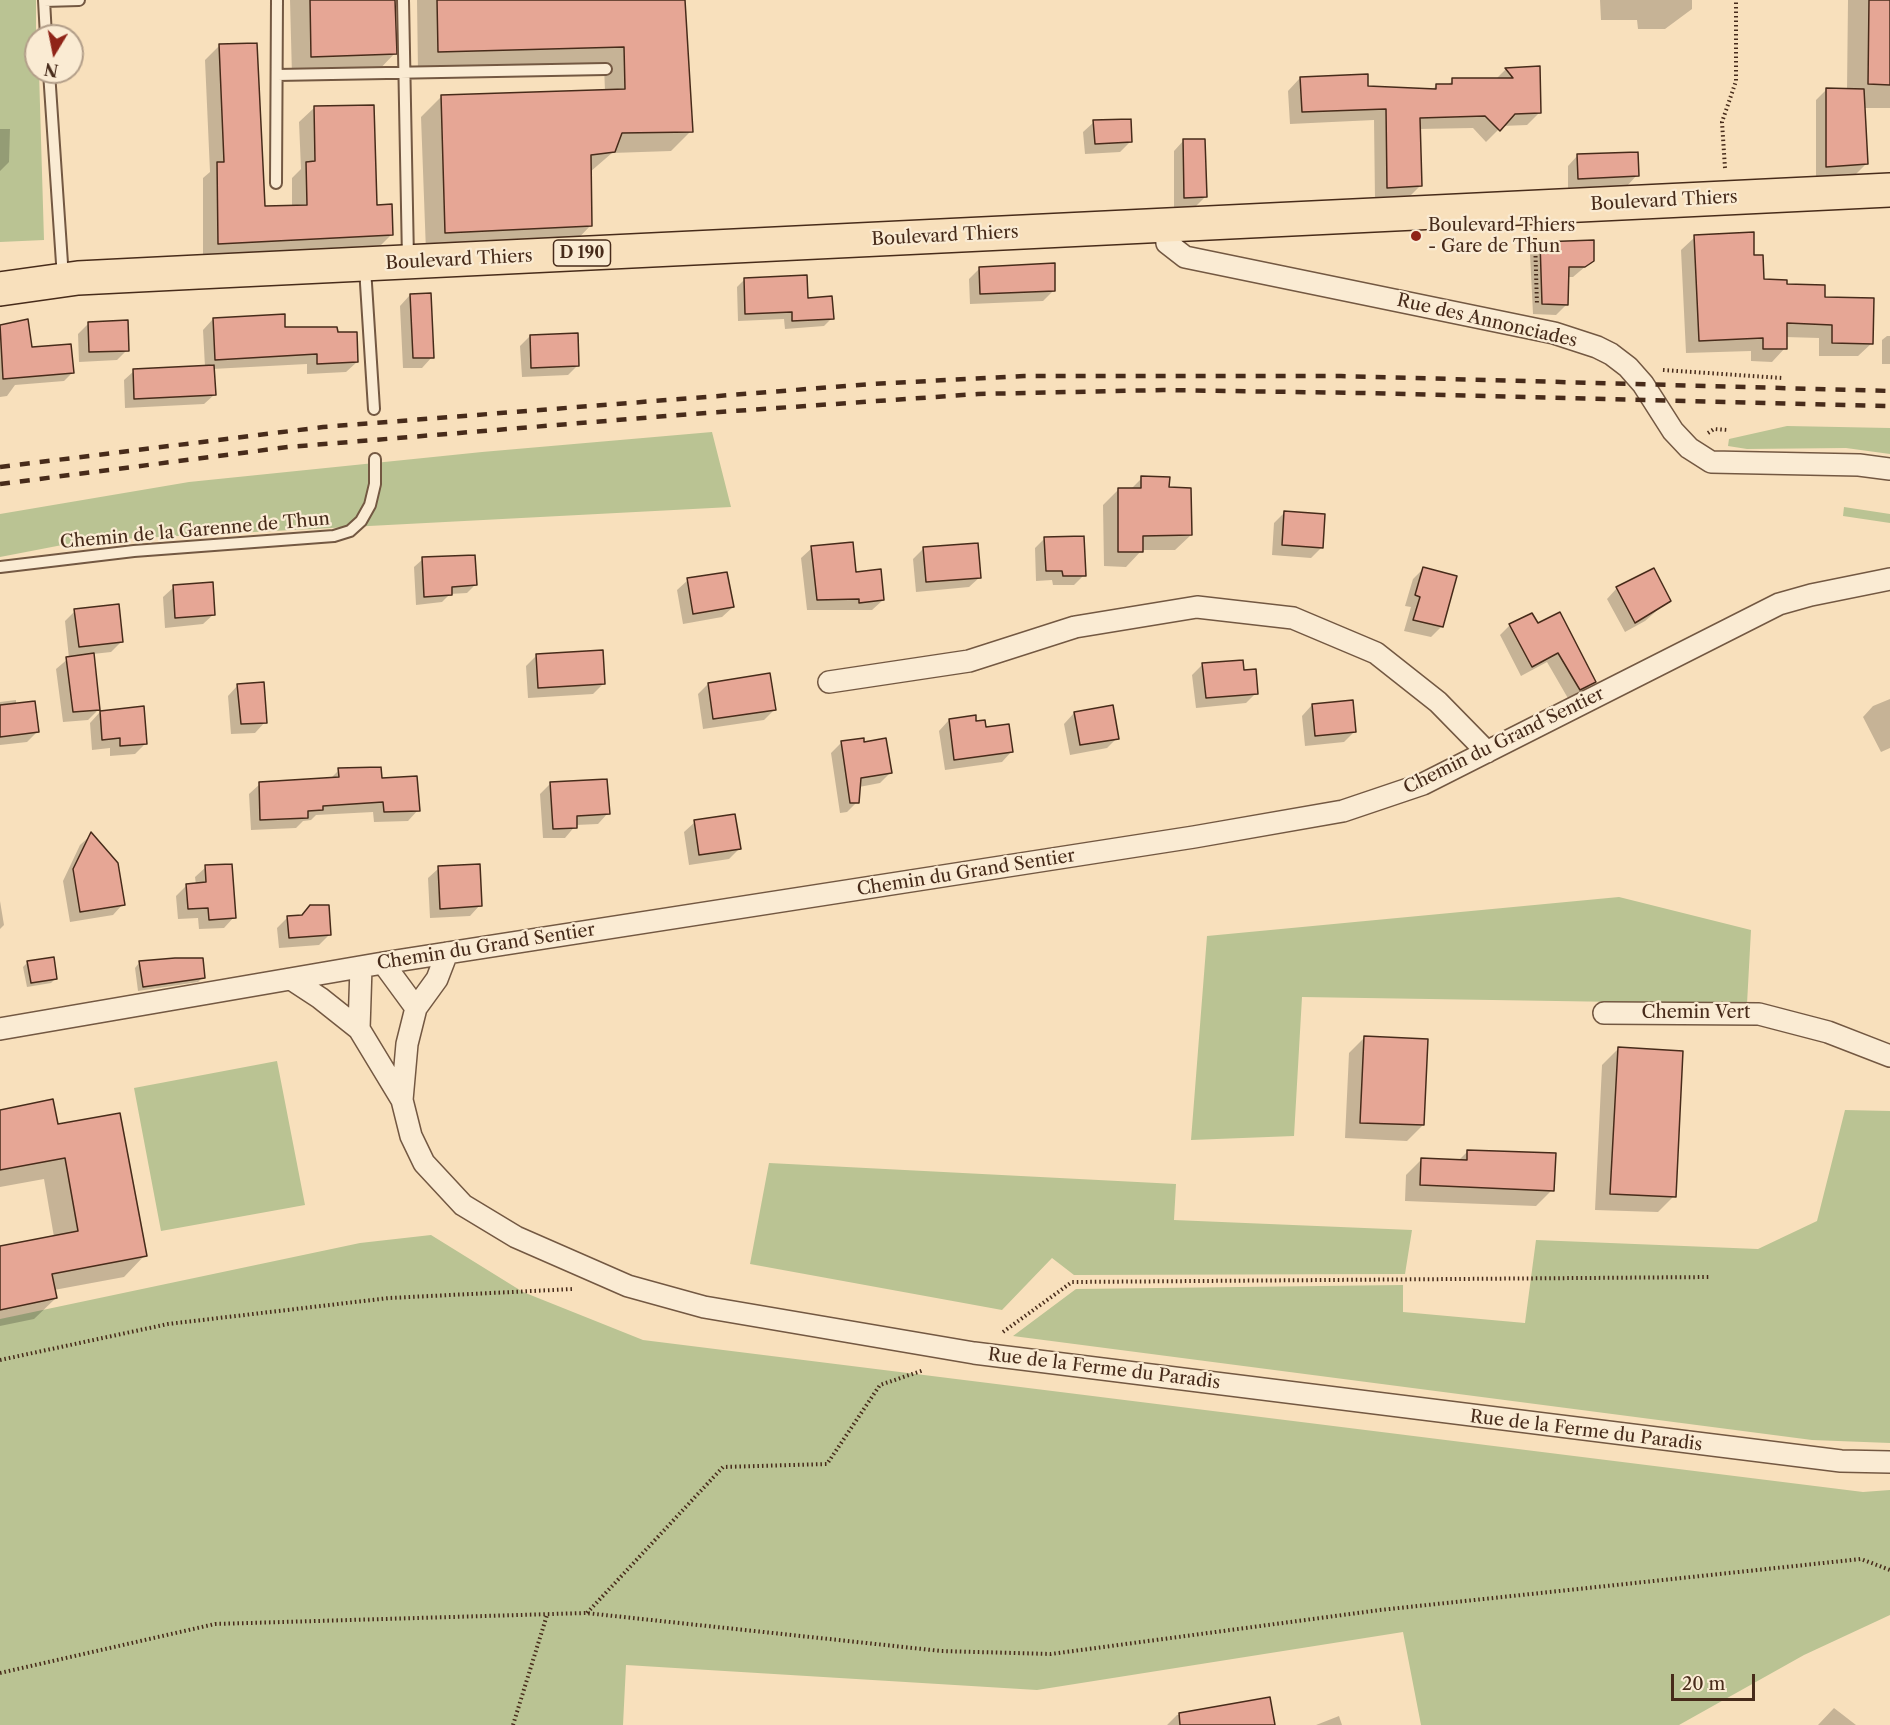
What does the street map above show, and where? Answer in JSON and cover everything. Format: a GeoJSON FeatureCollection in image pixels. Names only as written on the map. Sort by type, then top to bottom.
{"type":"FeatureCollection","features":[{"type":"Feature","properties":{"kind":"main road","name":"Boulevard Thiers"},"geometry":{"type":"LineString","coordinates":[[0,289],[63,280],[365,264],[1890,190]]}},
{"type":"Feature","properties":{"kind":"street","name":"Rue des Annonciades"},"geometry":{"type":"LineString","coordinates":[[1165,226],[1167,243],[1185,256],[1537,329],[1597,347],[1611,354],[1644,384],[1673,430],[1689,448],[1711,462],[1858,465],[1890,469]]}},
{"type":"Feature","properties":{"kind":"street","name":"Chemin du Grand Sentier"},"geometry":{"type":"LineString","coordinates":[[0,1029],[383,963],[1295,821],[1343,811],[1423,784],[1779,604],[1832,590],[1890,579]]}},
{"type":"Feature","properties":{"kind":"street"},"geometry":{"type":"LineString","coordinates":[[829,682],[969,662],[1075,627],[1197,607],[1293,618],[1377,653],[1438,702],[1486,752]]}},
{"type":"Feature","properties":{"kind":"street","name":"Rue de la Ferme du Paradis"},"geometry":{"type":"LineString","coordinates":[[402,1100],[407,1044],[416,1008],[437,979],[447,953]]}},
{"type":"Feature","properties":{"kind":"street"},"geometry":{"type":"LineString","coordinates":[[383,963],[416,1008]]}},
{"type":"Feature","properties":{"kind":"street"},"geometry":{"type":"LineString","coordinates":[[359,1029],[361,967]]}},
{"type":"Feature","properties":{"kind":"street","name":"Rue de la Ferme du Paradis"},"geometry":{"type":"LineString","coordinates":[[291,979],[320,998],[359,1029],[402,1100],[411,1136],[424,1163],[463,1205],[516,1237],[628,1286],[704,1307],[974,1353],[1829,1460],[1890,1462]]}},
{"type":"Feature","properties":{"kind":"street","name":"Chemin Vert"},"geometry":{"type":"LineString","coordinates":[[1604,1013],[1759,1014],[1828,1032],[1890,1056]]}},
{"type":"Feature","properties":{"kind":"lane"},"geometry":{"type":"LineString","coordinates":[[45,24],[44,0],[79,0]]}},
{"type":"Feature","properties":{"kind":"lane"},"geometry":{"type":"LineString","coordinates":[[276,183],[277,0]]}},
{"type":"Feature","properties":{"kind":"lane"},"geometry":{"type":"LineString","coordinates":[[403,0],[408,262]]}},
{"type":"Feature","properties":{"kind":"lane"},"geometry":{"type":"LineString","coordinates":[[277,75],[606,69]]}},
{"type":"Feature","properties":{"kind":"lane"},"geometry":{"type":"LineString","coordinates":[[50,84],[63,280]]}},
{"type":"Feature","properties":{"kind":"lane"},"geometry":{"type":"LineString","coordinates":[[365,264],[374,409]]}},
{"type":"Feature","properties":{"kind":"lane","name":"Chemin de la Garenne de Thun"},"geometry":{"type":"LineString","coordinates":[[0,567],[134,551],[334,536],[350,531],[362,521],[370,506],[375,484],[375,459]]}},
{"type":"Feature","properties":{"kind":"path"},"geometry":{"type":"LineString","coordinates":[[1725,198],[1722,122],[1736,81],[1736,0]]}},
{"type":"Feature","properties":{"kind":"path"},"geometry":{"type":"LineString","coordinates":[[1535,207],[1537,329]]}},
{"type":"Feature","properties":{"kind":"path"},"geometry":{"type":"LineString","coordinates":[[1657,369],[1782,378]]}},
{"type":"Feature","properties":{"kind":"path"},"geometry":{"type":"LineString","coordinates":[[586,1614],[723,1467],[827,1464],[880,1386],[974,1353],[1071,1282],[1711,1277]]}},
{"type":"Feature","properties":{"kind":"path"},"geometry":{"type":"LineString","coordinates":[[0,1360],[168,1324],[389,1298],[580,1289]]}},
{"type":"Feature","properties":{"kind":"path"},"geometry":{"type":"LineString","coordinates":[[0,1673],[215,1624],[586,1614],[941,1651],[1051,1654],[1380,1610],[1861,1559],[1890,1570]]}},
{"type":"Feature","properties":{"kind":"path"},"geometry":{"type":"LineString","coordinates":[[513,1725],[547,1615]]}},
{"type":"Feature","properties":{"kind":"green space"},"geometry":{"type":"Polygon","coordinates":[[[0,0],[36,0],[36,24],[24,24],[24,84],[39,84],[44,240],[0,242],[0,0]]]}},
{"type":"Feature","properties":{"kind":"green space"},"geometry":{"type":"Polygon","coordinates":[[[1787,426],[1890,428],[1890,454],[1846,448],[1747,449],[1728,446],[1729,439],[1787,426]]]}},
{"type":"Feature","properties":{"kind":"green space"},"geometry":{"type":"Polygon","coordinates":[[[712,432],[731,507],[83,541],[0,557],[0,514],[189,482],[482,452],[712,432]]]}},
{"type":"Feature","properties":{"kind":"green space"},"geometry":{"type":"Polygon","coordinates":[[[1844,507],[1890,514],[1890,523],[1843,516],[1844,507]]]}},
{"type":"Feature","properties":{"kind":"green space"},"geometry":{"type":"Polygon","coordinates":[[[1619,897],[1751,930],[1747,1004],[1302,997],[1294,1136],[1191,1140],[1207,936],[1619,897]]]}},
{"type":"Feature","properties":{"kind":"green space"},"geometry":{"type":"Polygon","coordinates":[[[277,1061],[305,1205],[161,1231],[134,1088],[277,1061]]]}},
{"type":"Feature","properties":{"kind":"green space"},"geometry":{"type":"Polygon","coordinates":[[[1845,1110],[1890,1111],[1890,1443],[1812,1440],[1013,1336],[1076,1289],[1403,1285],[1403,1312],[1525,1323],[1536,1240],[1758,1249],[1817,1221],[1845,1110]]]}},
{"type":"Feature","properties":{"kind":"green space"},"geometry":{"type":"Polygon","coordinates":[[[769,1163],[1176,1184],[1174,1220],[1412,1230],[1405,1274],[1074,1275],[1052,1258],[1002,1310],[750,1264],[769,1163]]]}},
{"type":"Feature","properties":{"kind":"green space"},"geometry":{"type":"Polygon","coordinates":[[[431,1235],[523,1292],[643,1340],[1863,1492],[1890,1490],[1890,1615],[1804,1655],[1679,1725],[1421,1725],[1403,1632],[1037,1690],[626,1665],[623,1725],[0,1725],[0,1319],[360,1243],[431,1235]]]}},
{"type":"Feature","properties":{"kind":"building"},"geometry":{"type":"Polygon","coordinates":[[[310,0],[395,0],[397,54],[311,57],[310,0]]]}},
{"type":"Feature","properties":{"kind":"building"},"geometry":{"type":"Polygon","coordinates":[[[437,0],[685,0],[693,132],[622,133],[615,152],[591,155],[592,226],[445,233],[441,95],[625,89],[624,47],[438,52],[437,0]]]}},
{"type":"Feature","properties":{"kind":"building"},"geometry":{"type":"Polygon","coordinates":[[[1869,0],[1890,0],[1890,85],[1868,84],[1869,0]]]}},
{"type":"Feature","properties":{"kind":"building"},"geometry":{"type":"Polygon","coordinates":[[[257,43],[265,206],[307,205],[306,162],[315,161],[314,106],[374,105],[377,205],[392,204],[393,235],[218,244],[217,162],[224,162],[219,44],[257,43]]]}},
{"type":"Feature","properties":{"kind":"building"},"geometry":{"type":"Polygon","coordinates":[[[1540,66],[1541,113],[1515,114],[1500,131],[1485,116],[1420,118],[1422,186],[1387,188],[1386,109],[1302,112],[1300,77],[1368,74],[1368,86],[1436,89],[1436,84],[1452,84],[1452,78],[1513,78],[1505,68],[1540,66]]]}},
{"type":"Feature","properties":{"kind":"building"},"geometry":{"type":"Polygon","coordinates":[[[1826,88],[1864,89],[1868,164],[1826,167],[1826,88]]]}},
{"type":"Feature","properties":{"kind":"building"},"geometry":{"type":"Polygon","coordinates":[[[1131,119],[1132,142],[1095,144],[1093,120],[1131,119]]]}},
{"type":"Feature","properties":{"kind":"building"},"geometry":{"type":"Polygon","coordinates":[[[1183,139],[1205,139],[1207,197],[1184,198],[1183,139]]]}},
{"type":"Feature","properties":{"kind":"building"},"geometry":{"type":"Polygon","coordinates":[[[1638,152],[1639,176],[1578,179],[1577,154],[1638,152]]]}},
{"type":"Feature","properties":{"kind":"building"},"geometry":{"type":"Polygon","coordinates":[[[1754,232],[1754,255],[1763,255],[1764,279],[1787,280],[1787,284],[1825,285],[1825,297],[1874,298],[1873,344],[1832,343],[1832,325],[1787,323],[1787,349],[1763,349],[1763,338],[1699,341],[1694,235],[1754,232]]]}},
{"type":"Feature","properties":{"kind":"building"},"geometry":{"type":"Polygon","coordinates":[[[1594,240],[1594,261],[1585,267],[1569,267],[1568,305],[1542,304],[1540,242],[1594,240]]]}},
{"type":"Feature","properties":{"kind":"building"},"geometry":{"type":"Polygon","coordinates":[[[1055,263],[1055,291],[980,294],[979,267],[1055,263]]]}},
{"type":"Feature","properties":{"kind":"building"},"geometry":{"type":"Polygon","coordinates":[[[807,275],[808,298],[832,296],[834,319],[792,321],[792,312],[745,314],[744,278],[807,275]]]}},
{"type":"Feature","properties":{"kind":"building"},"geometry":{"type":"Polygon","coordinates":[[[431,293],[434,358],[413,358],[410,294],[431,293]]]}},
{"type":"Feature","properties":{"kind":"building"},"geometry":{"type":"Polygon","coordinates":[[[285,314],[285,327],[337,327],[338,332],[357,332],[358,362],[317,364],[317,354],[215,360],[213,318],[285,314]]]}},
{"type":"Feature","properties":{"kind":"building"},"geometry":{"type":"Polygon","coordinates":[[[28,319],[32,347],[71,344],[74,373],[3,379],[0,325],[28,319]]]}},
{"type":"Feature","properties":{"kind":"building"},"geometry":{"type":"Polygon","coordinates":[[[128,320],[129,351],[89,352],[88,322],[128,320]]]}},
{"type":"Feature","properties":{"kind":"building"},"geometry":{"type":"Polygon","coordinates":[[[578,333],[579,366],[531,368],[530,335],[578,333]]]}},
{"type":"Feature","properties":{"kind":"building"},"geometry":{"type":"Polygon","coordinates":[[[214,365],[216,395],[134,399],[133,369],[214,365]]]}},
{"type":"Feature","properties":{"kind":"building"},"geometry":{"type":"Polygon","coordinates":[[[1141,476],[1170,477],[1169,487],[1191,488],[1192,535],[1143,536],[1143,552],[1118,552],[1118,488],[1141,488],[1141,476]]]}},
{"type":"Feature","properties":{"kind":"building"},"geometry":{"type":"Polygon","coordinates":[[[1284,511],[1325,514],[1323,548],[1282,545],[1284,511]]]}},
{"type":"Feature","properties":{"kind":"building"},"geometry":{"type":"Polygon","coordinates":[[[1084,536],[1086,576],[1063,576],[1062,571],[1046,571],[1044,537],[1084,536]]]}},
{"type":"Feature","properties":{"kind":"building"},"geometry":{"type":"Polygon","coordinates":[[[853,542],[856,572],[881,569],[884,600],[859,603],[859,599],[817,600],[811,546],[853,542]]]}},
{"type":"Feature","properties":{"kind":"building"},"geometry":{"type":"Polygon","coordinates":[[[978,543],[981,578],[926,582],[923,547],[978,543]]]}},
{"type":"Feature","properties":{"kind":"building"},"geometry":{"type":"Polygon","coordinates":[[[475,555],[477,585],[452,587],[452,595],[424,597],[422,557],[475,555]]]}},
{"type":"Feature","properties":{"kind":"building"},"geometry":{"type":"Polygon","coordinates":[[[1423,567],[1457,576],[1443,627],[1413,620],[1420,597],[1415,595],[1423,567]]]}},
{"type":"Feature","properties":{"kind":"building"},"geometry":{"type":"Polygon","coordinates":[[[1654,568],[1671,601],[1635,623],[1616,587],[1654,568]]]}},
{"type":"Feature","properties":{"kind":"building"},"geometry":{"type":"Polygon","coordinates":[[[727,572],[734,607],[693,614],[687,578],[727,572]]]}},
{"type":"Feature","properties":{"kind":"building"},"geometry":{"type":"Polygon","coordinates":[[[213,582],[215,615],[175,618],[173,585],[213,582]]]}},
{"type":"Feature","properties":{"kind":"building"},"geometry":{"type":"Polygon","coordinates":[[[119,604],[123,642],[79,647],[74,609],[119,604]]]}},
{"type":"Feature","properties":{"kind":"building"},"geometry":{"type":"Polygon","coordinates":[[[1560,612],[1596,682],[1580,690],[1558,653],[1532,667],[1509,624],[1532,613],[1538,623],[1560,612]]]}},
{"type":"Feature","properties":{"kind":"building"},"geometry":{"type":"Polygon","coordinates":[[[603,650],[605,684],[538,688],[536,654],[603,650]]]}},
{"type":"Feature","properties":{"kind":"building"},"geometry":{"type":"Polygon","coordinates":[[[94,653],[100,710],[73,712],[66,657],[94,653]]]}},
{"type":"Feature","properties":{"kind":"building"},"geometry":{"type":"Polygon","coordinates":[[[1243,660],[1244,670],[1256,669],[1258,694],[1206,698],[1202,663],[1243,660]]]}},
{"type":"Feature","properties":{"kind":"building"},"geometry":{"type":"Polygon","coordinates":[[[770,673],[776,710],[713,719],[708,683],[770,673]]]}},
{"type":"Feature","properties":{"kind":"building"},"geometry":{"type":"Polygon","coordinates":[[[264,682],[267,723],[241,724],[237,684],[264,682]]]}},
{"type":"Feature","properties":{"kind":"building"},"geometry":{"type":"Polygon","coordinates":[[[1353,700],[1356,732],[1315,736],[1312,704],[1353,700]]]}},
{"type":"Feature","properties":{"kind":"building"},"geometry":{"type":"Polygon","coordinates":[[[35,701],[39,732],[0,737],[0,705],[35,701]]]}},
{"type":"Feature","properties":{"kind":"building"},"geometry":{"type":"Polygon","coordinates":[[[1113,705],[1119,739],[1080,745],[1074,712],[1113,705]]]}},
{"type":"Feature","properties":{"kind":"building"},"geometry":{"type":"Polygon","coordinates":[[[144,706],[147,744],[120,746],[120,738],[102,740],[100,711],[144,706]]]}},
{"type":"Feature","properties":{"kind":"building"},"geometry":{"type":"Polygon","coordinates":[[[976,715],[976,721],[985,720],[986,727],[1009,724],[1013,752],[954,760],[949,719],[976,715]]]}},
{"type":"Feature","properties":{"kind":"building"},"geometry":{"type":"Polygon","coordinates":[[[864,738],[864,742],[886,738],[892,773],[861,778],[859,803],[850,803],[841,741],[864,738]]]}},
{"type":"Feature","properties":{"kind":"building"},"geometry":{"type":"Polygon","coordinates":[[[381,767],[382,778],[417,776],[420,811],[384,812],[383,802],[323,806],[323,810],[308,811],[308,818],[260,820],[259,782],[339,777],[338,768],[381,767]]]}},
{"type":"Feature","properties":{"kind":"building"},"geometry":{"type":"Polygon","coordinates":[[[607,779],[610,814],[577,816],[577,828],[553,829],[550,782],[607,779]]]}},
{"type":"Feature","properties":{"kind":"building"},"geometry":{"type":"Polygon","coordinates":[[[735,814],[741,849],[699,855],[694,820],[735,814]]]}},
{"type":"Feature","properties":{"kind":"building"},"geometry":{"type":"Polygon","coordinates":[[[91,832],[118,863],[125,905],[80,912],[73,869],[91,832]]]}},
{"type":"Feature","properties":{"kind":"building"},"geometry":{"type":"Polygon","coordinates":[[[232,864],[236,918],[209,920],[208,908],[188,909],[186,884],[206,882],[205,865],[232,864]]]}},
{"type":"Feature","properties":{"kind":"building"},"geometry":{"type":"Polygon","coordinates":[[[480,864],[482,906],[440,909],[438,866],[480,864]]]}},
{"type":"Feature","properties":{"kind":"building"},"geometry":{"type":"Polygon","coordinates":[[[310,905],[329,905],[331,935],[289,938],[287,916],[302,915],[310,905]]]}},
{"type":"Feature","properties":{"kind":"building"},"geometry":{"type":"Polygon","coordinates":[[[54,957],[57,979],[31,983],[27,961],[54,957]]]}},
{"type":"Feature","properties":{"kind":"building"},"geometry":{"type":"Polygon","coordinates":[[[203,958],[205,978],[143,987],[139,961],[203,958]]]}},
{"type":"Feature","properties":{"kind":"building"},"geometry":{"type":"Polygon","coordinates":[[[1364,1036],[1428,1039],[1424,1125],[1360,1123],[1364,1036]]]}},
{"type":"Feature","properties":{"kind":"building"},"geometry":{"type":"Polygon","coordinates":[[[1618,1047],[1683,1051],[1676,1197],[1610,1194],[1618,1047]]]}},
{"type":"Feature","properties":{"kind":"building"},"geometry":{"type":"Polygon","coordinates":[[[53,1099],[58,1124],[120,1113],[147,1256],[52,1274],[57,1298],[0,1310],[0,1246],[78,1231],[65,1158],[0,1170],[0,1110],[53,1099]]]}},
{"type":"Feature","properties":{"kind":"building"},"geometry":{"type":"Polygon","coordinates":[[[1467,1150],[1556,1153],[1554,1191],[1420,1185],[1421,1158],[1467,1160],[1467,1150]]]}},
{"type":"Feature","properties":{"kind":"building"},"geometry":{"type":"Polygon","coordinates":[[[1270,1697],[1275,1725],[1180,1725],[1179,1713],[1270,1697]]]}},
{"type":"Feature","properties":{"kind":"railway"},"geometry":{"type":"LineString","coordinates":[[0,467],[323,427],[871,384],[1024,376],[1341,376],[1890,391]]}},
{"type":"Feature","properties":{"kind":"railway"},"geometry":{"type":"LineString","coordinates":[[0,484],[288,447],[691,414],[978,394],[1163,390],[1890,406]]}},
{"type":"Feature","properties":{"kind":"place","name":"Boulevard Thiers - Gare de Thun"},"geometry":{"type":"Point","coordinates":[1416,236]}}]}
